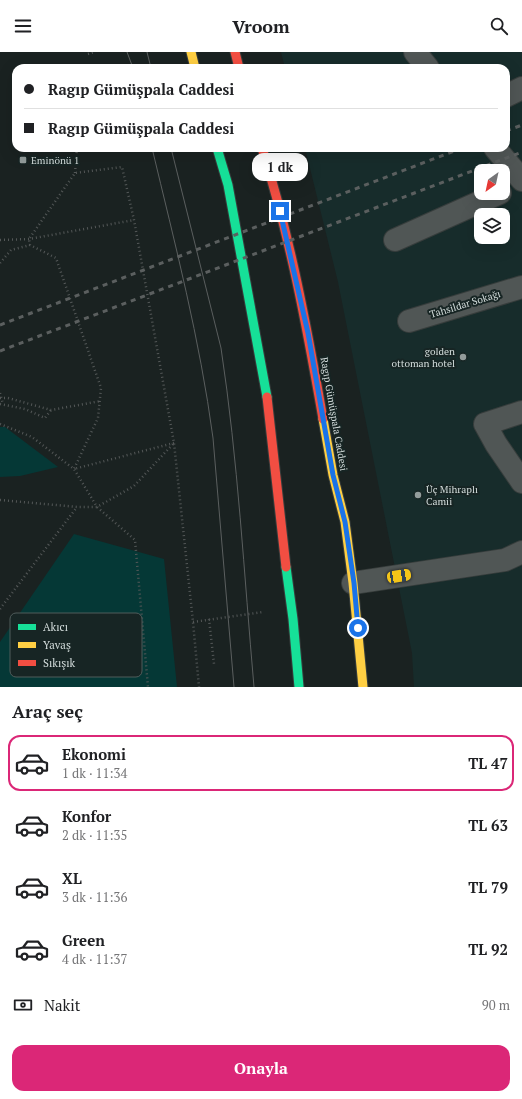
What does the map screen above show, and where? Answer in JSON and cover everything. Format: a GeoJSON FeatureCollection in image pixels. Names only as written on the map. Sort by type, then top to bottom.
{"type":"FeatureCollection","features":[{"type":"Feature","properties":{"kind":"main road"},"geometry":{"type":"LineString","coordinates":[[191,52],[194,64]]}},
{"type":"Feature","properties":{"kind":"main road"},"geometry":{"type":"LineString","coordinates":[[234,52],[238,64]]}},
{"type":"Feature","properties":{"kind":"main road"},"geometry":{"type":"LineString","coordinates":[[218,152],[228,186],[268,406],[285,559],[294,619],[299,687]]}},
{"type":"Feature","properties":{"kind":"main road","name":"Ragıp Gümüşpala Caddesi"},"geometry":{"type":"LineString","coordinates":[[263,152],[277,196],[308,333],[333,475],[345,522],[354,583],[363,687]]}},
{"type":"Feature","properties":{"kind":"street"},"geometry":{"type":"LineString","coordinates":[[415,52],[425,64]]}},
{"type":"Feature","properties":{"kind":"street"},"geometry":{"type":"LineString","coordinates":[[510,94],[522,88]]}},
{"type":"Feature","properties":{"kind":"street"},"geometry":{"type":"LineString","coordinates":[[498,152],[522,180]]}},
{"type":"Feature","properties":{"kind":"street"},"geometry":{"type":"LineString","coordinates":[[510,189],[522,183]]}},
{"type":"Feature","properties":{"kind":"street"},"geometry":{"type":"LineString","coordinates":[[395,240],[484,200]]}},
{"type":"Feature","properties":{"kind":"street","name":"Tahsildar Sokağı"},"geometry":{"type":"LineString","coordinates":[[409,321],[522,288]]}},
{"type":"Feature","properties":{"kind":"street"},"geometry":{"type":"LineString","coordinates":[[522,412],[484,424],[522,482]]}},
{"type":"Feature","properties":{"kind":"street"},"geometry":{"type":"LineString","coordinates":[[354,583],[505,560],[522,552]]}},
{"type":"Feature","properties":{"kind":"path"},"geometry":{"type":"LineString","coordinates":[[88,54],[94,52]]}},
{"type":"Feature","properties":{"kind":"path"},"geometry":{"type":"LineString","coordinates":[[30,245],[29,238],[75,173],[77,152]]}},
{"type":"Feature","properties":{"kind":"path"},"geometry":{"type":"LineString","coordinates":[[75,173],[122,166],[134,220],[174,443],[199,687]]}},
{"type":"Feature","properties":{"kind":"path"},"geometry":{"type":"LineString","coordinates":[[0,240],[29,238],[134,220]]}},
{"type":"Feature","properties":{"kind":"path"},"geometry":{"type":"LineString","coordinates":[[0,263],[11,250],[30,245],[56,258],[101,388],[101,401],[98,418],[74,469]]}},
{"type":"Feature","properties":{"kind":"path"},"geometry":{"type":"LineString","coordinates":[[0,393],[2,404],[25,409],[45,418],[51,410]]}},
{"type":"Feature","properties":{"kind":"path"},"geometry":{"type":"LineString","coordinates":[[1,398],[8,398],[51,410],[101,401]]}},
{"type":"Feature","properties":{"kind":"path"},"geometry":{"type":"LineString","coordinates":[[0,424],[32,437],[74,469],[97,507],[135,540],[141,613]]}},
{"type":"Feature","properties":{"kind":"path"},"geometry":{"type":"LineString","coordinates":[[74,469],[174,443]]}},
{"type":"Feature","properties":{"kind":"path"},"geometry":{"type":"LineString","coordinates":[[0,500],[78,507],[97,507],[134,486],[174,443]]}},
{"type":"Feature","properties":{"kind":"path"},"geometry":{"type":"LineString","coordinates":[[0,609],[78,507]]}},
{"type":"Feature","properties":{"kind":"path"},"geometry":{"type":"LineString","coordinates":[[193,622],[263,612],[262,605]]}},
{"type":"Feature","properties":{"kind":"path"},"geometry":{"type":"LineString","coordinates":[[142,619],[148,687]]}},
{"type":"Feature","properties":{"kind":"path"},"geometry":{"type":"LineString","coordinates":[[209,619],[214,664]]}},
{"type":"Feature","properties":{"kind":"shaded area"},"geometry":{"type":"Polygon","coordinates":[[[281,52],[522,52],[522,687],[414,687],[412,653],[338,282],[306,152],[510,152],[510,64],[284,64],[281,52]]]}},
{"type":"Feature","properties":{"kind":"shaded area"},"geometry":{"type":"Polygon","coordinates":[[[0,427],[5,427],[58,467],[20,476],[0,477],[0,427]]]}},
{"type":"Feature","properties":{"kind":"shaded area"},"geometry":{"type":"Polygon","coordinates":[[[74,534],[164,559],[177,687],[0,687],[0,642],[10,627],[10,677],[142,677],[142,613],[20,613],[74,534]]]}},
{"type":"Feature","properties":{"kind":"tram line"},"geometry":{"type":"LineString","coordinates":[[127,52],[132,64]]}},
{"type":"Feature","properties":{"kind":"tram line"},"geometry":{"type":"LineString","coordinates":[[147,52],[150,64]]}},
{"type":"Feature","properties":{"kind":"tram line"},"geometry":{"type":"LineString","coordinates":[[153,152],[194,328],[208,401],[213,438],[234,687]]}},
{"type":"Feature","properties":{"kind":"tram line"},"geometry":{"type":"LineString","coordinates":[[172,152],[221,348],[232,432],[254,687]]}},
{"type":"Feature","properties":{"kind":"railway"},"geometry":{"type":"LineString","coordinates":[[510,130],[522,125]]}},
{"type":"Feature","properties":{"kind":"railway"},"geometry":{"type":"LineString","coordinates":[[0,325],[452,152]]}},
{"type":"Feature","properties":{"kind":"railway"},"geometry":{"type":"LineString","coordinates":[[0,351],[522,152]]}},
{"type":"Feature","properties":{"kind":"traffic: fast"},"geometry":{"type":"LineString","coordinates":[[218,152],[228,185],[267,397]]}},
{"type":"Feature","properties":{"kind":"traffic: fast"},"geometry":{"type":"LineString","coordinates":[[286,567],[293,619],[299,687]]}},
{"type":"Feature","properties":{"kind":"traffic: slow"},"geometry":{"type":"LineString","coordinates":[[191,52],[194,64]]}},
{"type":"Feature","properties":{"kind":"traffic: slow"},"geometry":{"type":"LineString","coordinates":[[323,419],[333,475],[345,522],[353,583],[363,687]]}},
{"type":"Feature","properties":{"kind":"traffic: jam"},"geometry":{"type":"LineString","coordinates":[[235,52],[238,64]]}},
{"type":"Feature","properties":{"kind":"traffic: jam"},"geometry":{"type":"LineString","coordinates":[[263,152],[289,248],[304,316],[323,419]]}},
{"type":"Feature","properties":{"kind":"traffic: jam"},"geometry":{"type":"LineString","coordinates":[[267,397],[286,567]]}},
{"type":"Feature","properties":{"kind":"place","name":"Eminönü 1"},"geometry":{"type":"Point","coordinates":[23,160]}},
{"type":"Feature","properties":{"kind":"place","name":"golden ottoman hotel"},"geometry":{"type":"Point","coordinates":[463,357]}},
{"type":"Feature","properties":{"kind":"place","name":"Üç Mihraplı Camii"},"geometry":{"type":"Point","coordinates":[418,495]}},
{"type":"Feature","properties":{"kind":"route"},"geometry":{"type":"LineString","coordinates":[[280,211],[308,333],[333,475],[345,522],[354,583],[358,628]]}}]}
